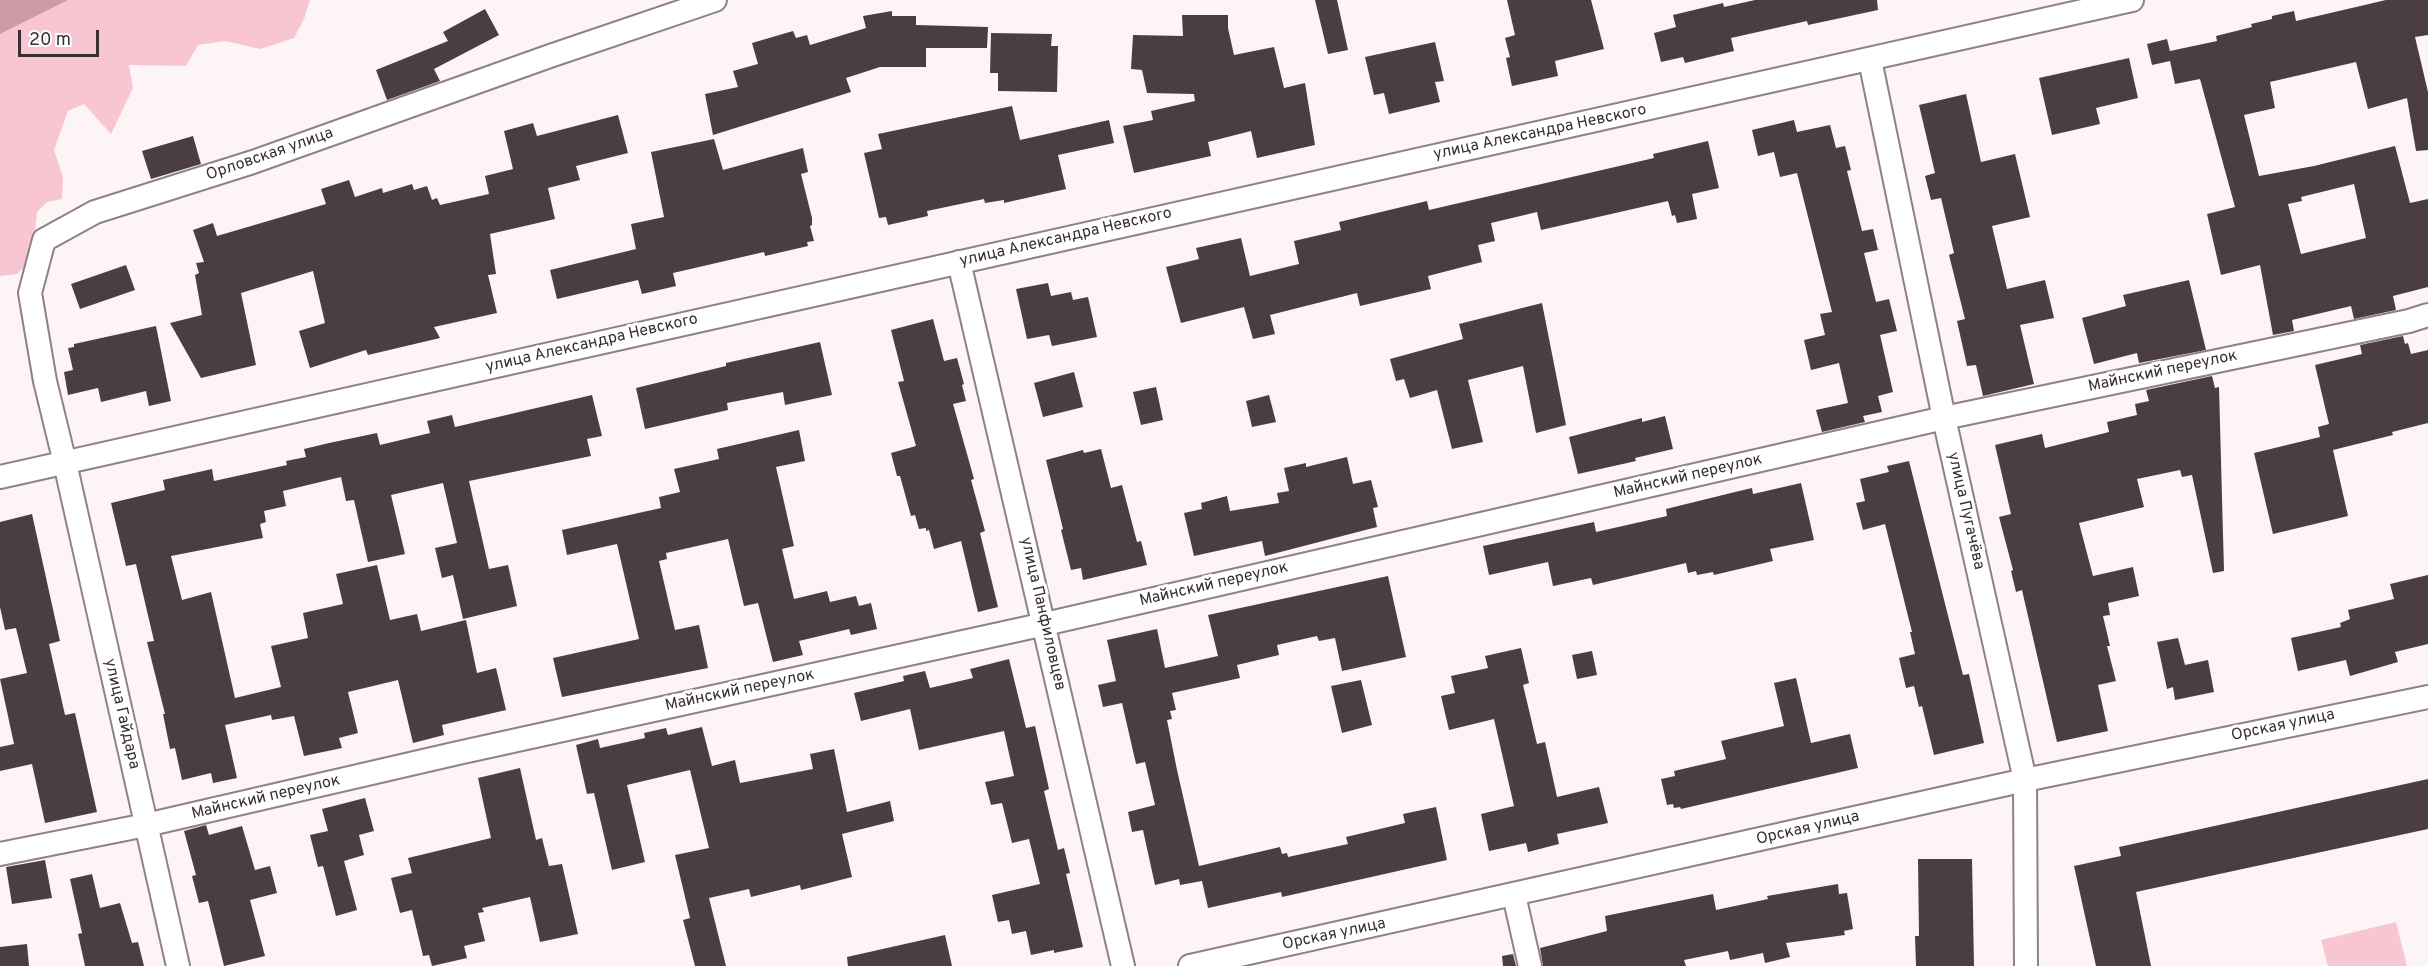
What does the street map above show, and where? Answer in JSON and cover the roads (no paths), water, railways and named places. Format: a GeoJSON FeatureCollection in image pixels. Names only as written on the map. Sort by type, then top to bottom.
{"type":"FeatureCollection","features":[{"type":"Feature","properties":{"kind":"street","name":"Орловская улица"},"geometry":{"type":"LineString","coordinates":[[65,463],[45,381],[30,293],[44,240],[95,212],[253,162],[549,56],[715,0]]}},
{"type":"Feature","properties":{"kind":"street","name":"улица Александра Невского"},"geometry":{"type":"LineString","coordinates":[[0,477],[2132,0]]}},
{"type":"Feature","properties":{"kind":"street","name":"улица Пугачёва"},"geometry":{"type":"LineString","coordinates":[[1870,60],[1944,418],[2025,780],[2026,966]]}},
{"type":"Feature","properties":{"kind":"street","name":"улица Панфиловцев"},"geometry":{"type":"LineString","coordinates":[[959,262],[1123,966]]}},
{"type":"Feature","properties":{"kind":"street","name":"Майнский переулок"},"geometry":{"type":"LineString","coordinates":[[0,854],[146,825],[480,748],[1045,624],[1944,418],[2428,315]]}},
{"type":"Feature","properties":{"kind":"street","name":"улица Гайдара"},"geometry":{"type":"LineString","coordinates":[[65,463],[178,966]]}},
{"type":"Feature","properties":{"kind":"street","name":"Орская улица"},"geometry":{"type":"LineString","coordinates":[[1190,966],[2025,780],[2428,697]]}},
{"type":"Feature","properties":{"kind":"street"},"geometry":{"type":"LineString","coordinates":[[1514,895],[1530,966]]}}]}
